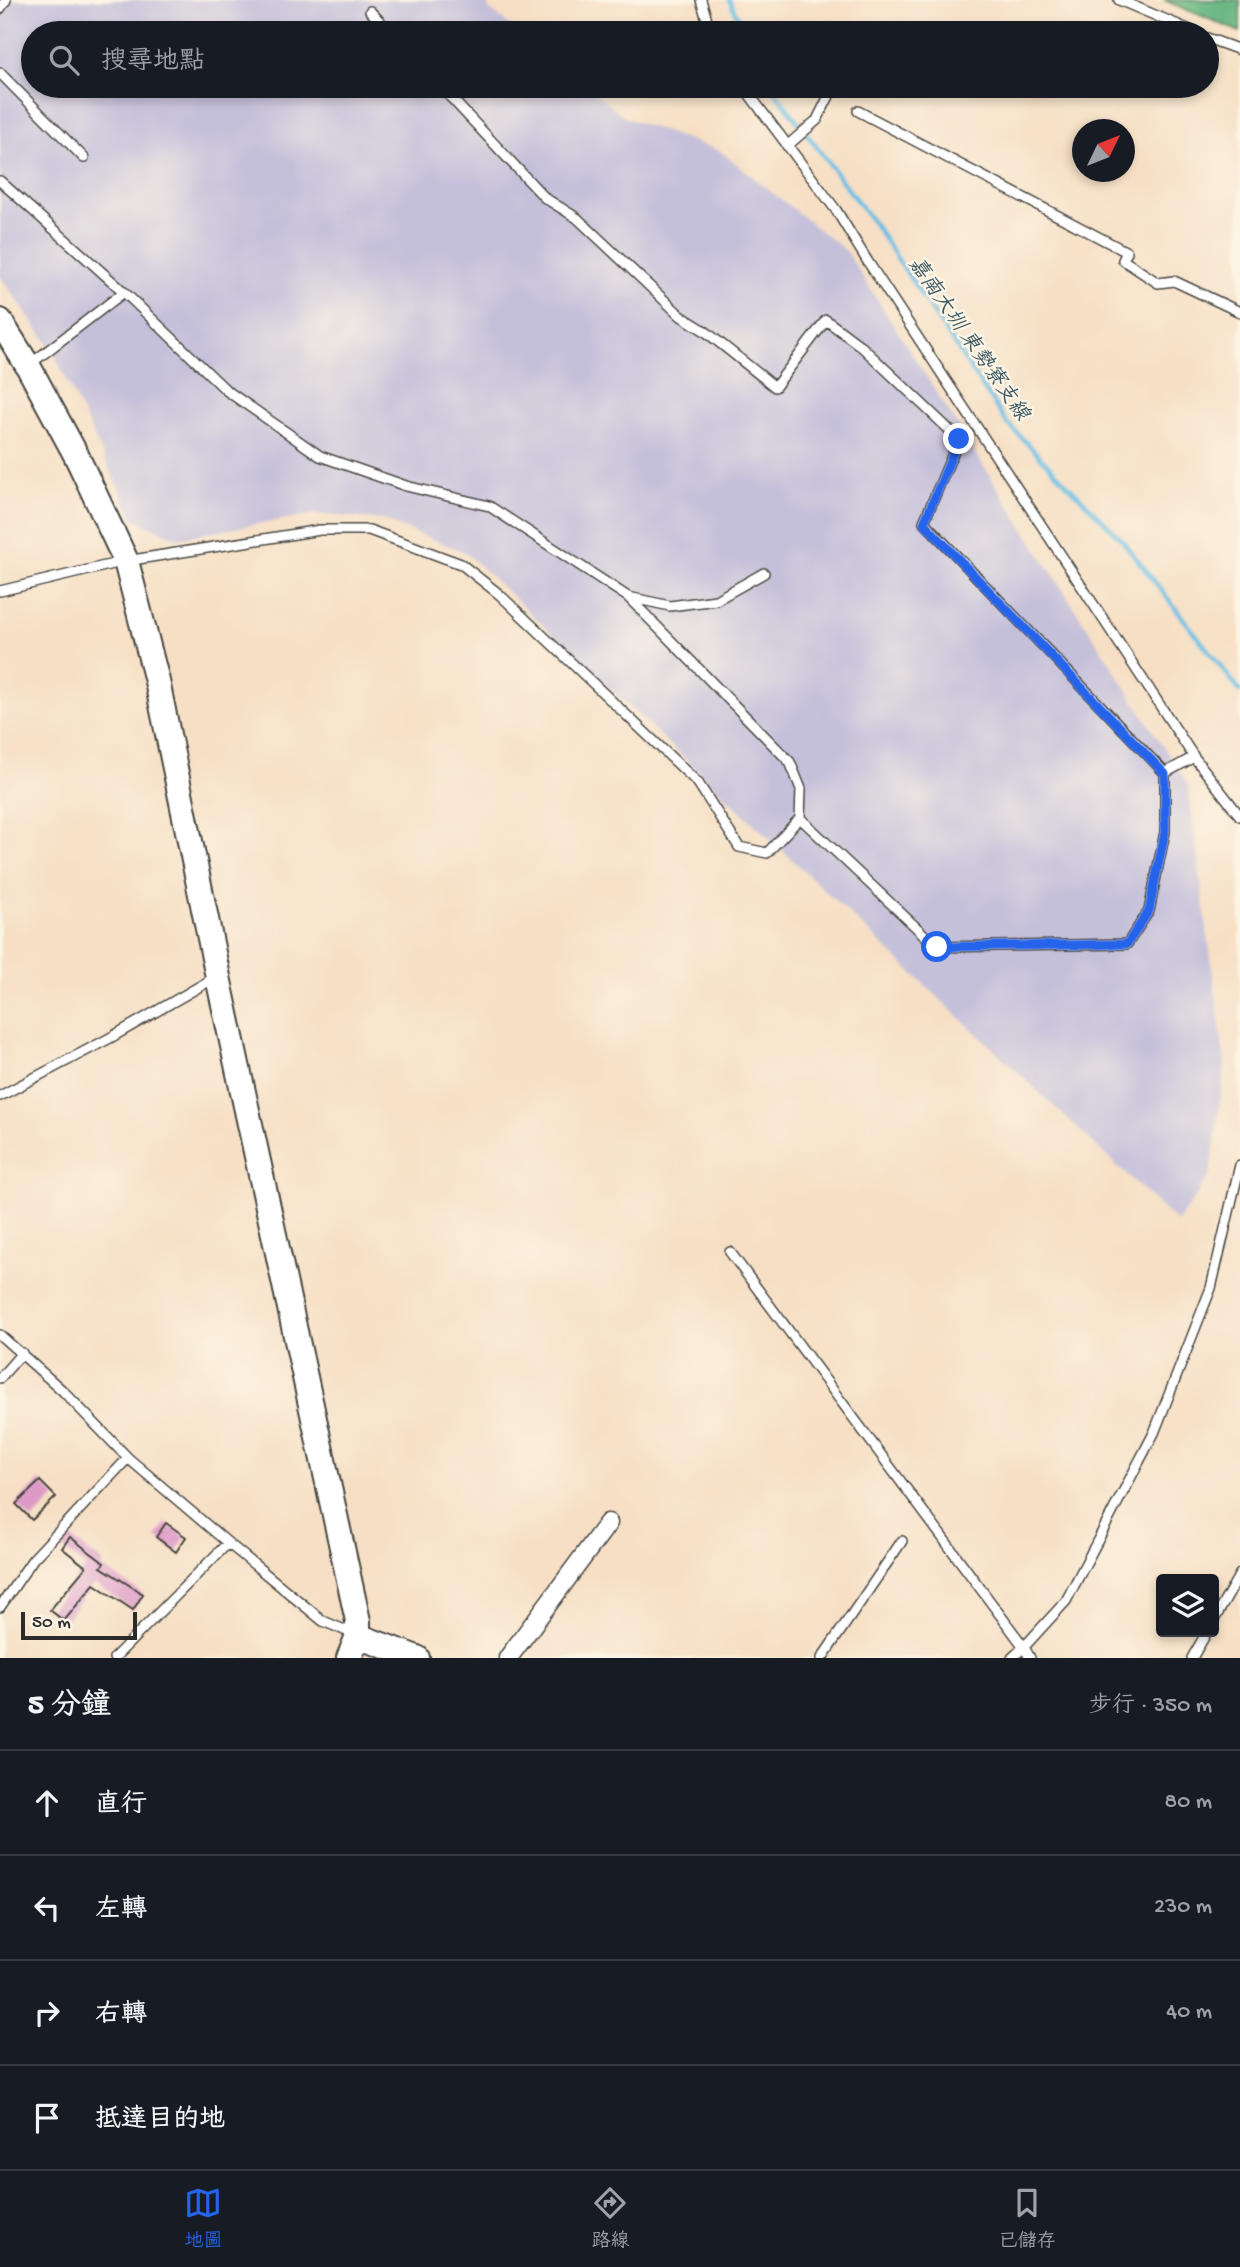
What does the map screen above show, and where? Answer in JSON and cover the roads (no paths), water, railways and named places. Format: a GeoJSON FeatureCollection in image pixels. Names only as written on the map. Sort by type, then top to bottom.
{"type":"FeatureCollection","features":[{"type":"Feature","properties":{"kind":"street"},"geometry":{"type":"LineString","coordinates":[[0,321],[28,366],[76,455],[126,561],[156,681],[355,1608],[354,1647],[417,1658]]}},
{"type":"Feature","properties":{"kind":"street"},"geometry":{"type":"LineString","coordinates":[[508,1658],[608,1523]]}},
{"type":"Feature","properties":{"kind":"lane"},"geometry":{"type":"LineString","coordinates":[[0,9],[6,0]]}},
{"type":"Feature","properties":{"kind":"lane"},"geometry":{"type":"LineString","coordinates":[[701,0],[707,21]]}},
{"type":"Feature","properties":{"kind":"lane"},"geometry":{"type":"LineString","coordinates":[[1119,0],[1169,21]]}},
{"type":"Feature","properties":{"kind":"lane"},"geometry":{"type":"LineString","coordinates":[[370,11],[380,21]]}},
{"type":"Feature","properties":{"kind":"lane"},"geometry":{"type":"LineString","coordinates":[[1219,42],[1240,50]]}},
{"type":"Feature","properties":{"kind":"lane"},"geometry":{"type":"LineString","coordinates":[[0,73],[21,94]]}},
{"type":"Feature","properties":{"kind":"lane"},"geometry":{"type":"LineString","coordinates":[[25,98],[84,158]]}},
{"type":"Feature","properties":{"kind":"lane"},"geometry":{"type":"LineString","coordinates":[[451,98],[545,198],[577,218],[681,316],[705,331],[775,387],[826,320],[862,347],[959,439],[924,523],[1165,774],[1165,832],[1149,911],[1127,944],[937,947],[800,818]]}},
{"type":"Feature","properties":{"kind":"lane"},"geometry":{"type":"LineString","coordinates":[[752,98],[836,210],[867,262],[1194,757],[1240,816]]}},
{"type":"Feature","properties":{"kind":"lane"},"geometry":{"type":"LineString","coordinates":[[787,146],[817,120],[828,98]]}},
{"type":"Feature","properties":{"kind":"lane"},"geometry":{"type":"LineString","coordinates":[[858,111],[1127,252],[1123,260],[1158,283],[1174,281],[1240,312]]}},
{"type":"Feature","properties":{"kind":"lane"},"geometry":{"type":"LineString","coordinates":[[0,181],[124,292],[226,390],[320,456],[406,486],[489,506],[628,597],[790,762],[801,789],[800,818],[767,853],[739,847],[698,783],[499,594],[461,564],[369,530],[320,530],[126,561],[0,591]]}},
{"type":"Feature","properties":{"kind":"lane"},"geometry":{"type":"LineString","coordinates":[[28,366],[124,292]]}},
{"type":"Feature","properties":{"kind":"lane"},"geometry":{"type":"LineString","coordinates":[[628,597],[670,606],[716,600],[764,573]]}},
{"type":"Feature","properties":{"kind":"lane"},"geometry":{"type":"LineString","coordinates":[[1165,774],[1194,757]]}},
{"type":"Feature","properties":{"kind":"lane"},"geometry":{"type":"LineString","coordinates":[[0,1096],[218,977]]}},
{"type":"Feature","properties":{"kind":"lane"},"geometry":{"type":"LineString","coordinates":[[1012,1658],[1066,1601],[1154,1433],[1211,1288],[1240,1165]]}},
{"type":"Feature","properties":{"kind":"lane"},"geometry":{"type":"LineString","coordinates":[[730,1252],[1030,1658]]}},
{"type":"Feature","properties":{"kind":"lane"},"geometry":{"type":"LineString","coordinates":[[0,1335],[22,1353],[128,1458],[354,1647]]}},
{"type":"Feature","properties":{"kind":"lane"},"geometry":{"type":"LineString","coordinates":[[0,1378],[22,1353]]}},
{"type":"Feature","properties":{"kind":"lane"},"geometry":{"type":"LineString","coordinates":[[0,1606],[33,1559],[128,1458]]}},
{"type":"Feature","properties":{"kind":"lane"},"geometry":{"type":"LineString","coordinates":[[822,1658],[902,1541]]}},
{"type":"Feature","properties":{"kind":"lane"},"geometry":{"type":"LineString","coordinates":[[114,1658],[228,1543]]}},
{"type":"Feature","properties":{"kind":"lane"},"geometry":{"type":"LineString","coordinates":[[1219,1611],[1240,1574]]}},
{"type":"Feature","properties":{"kind":"lane"},"geometry":{"type":"LineString","coordinates":[[1192,1658],[1204,1637]]}},
{"type":"Feature","properties":{"kind":"waterway","name":"嘉南大圳 東勢寮支線"},"geometry":{"type":"LineString","coordinates":[[729,0],[740,21]]}},
{"type":"Feature","properties":{"kind":"waterway","name":"嘉南大圳 東勢寮支線"},"geometry":{"type":"LineString","coordinates":[[780,98],[877,228],[1006,422],[1122,540],[1240,691]]}}]}
